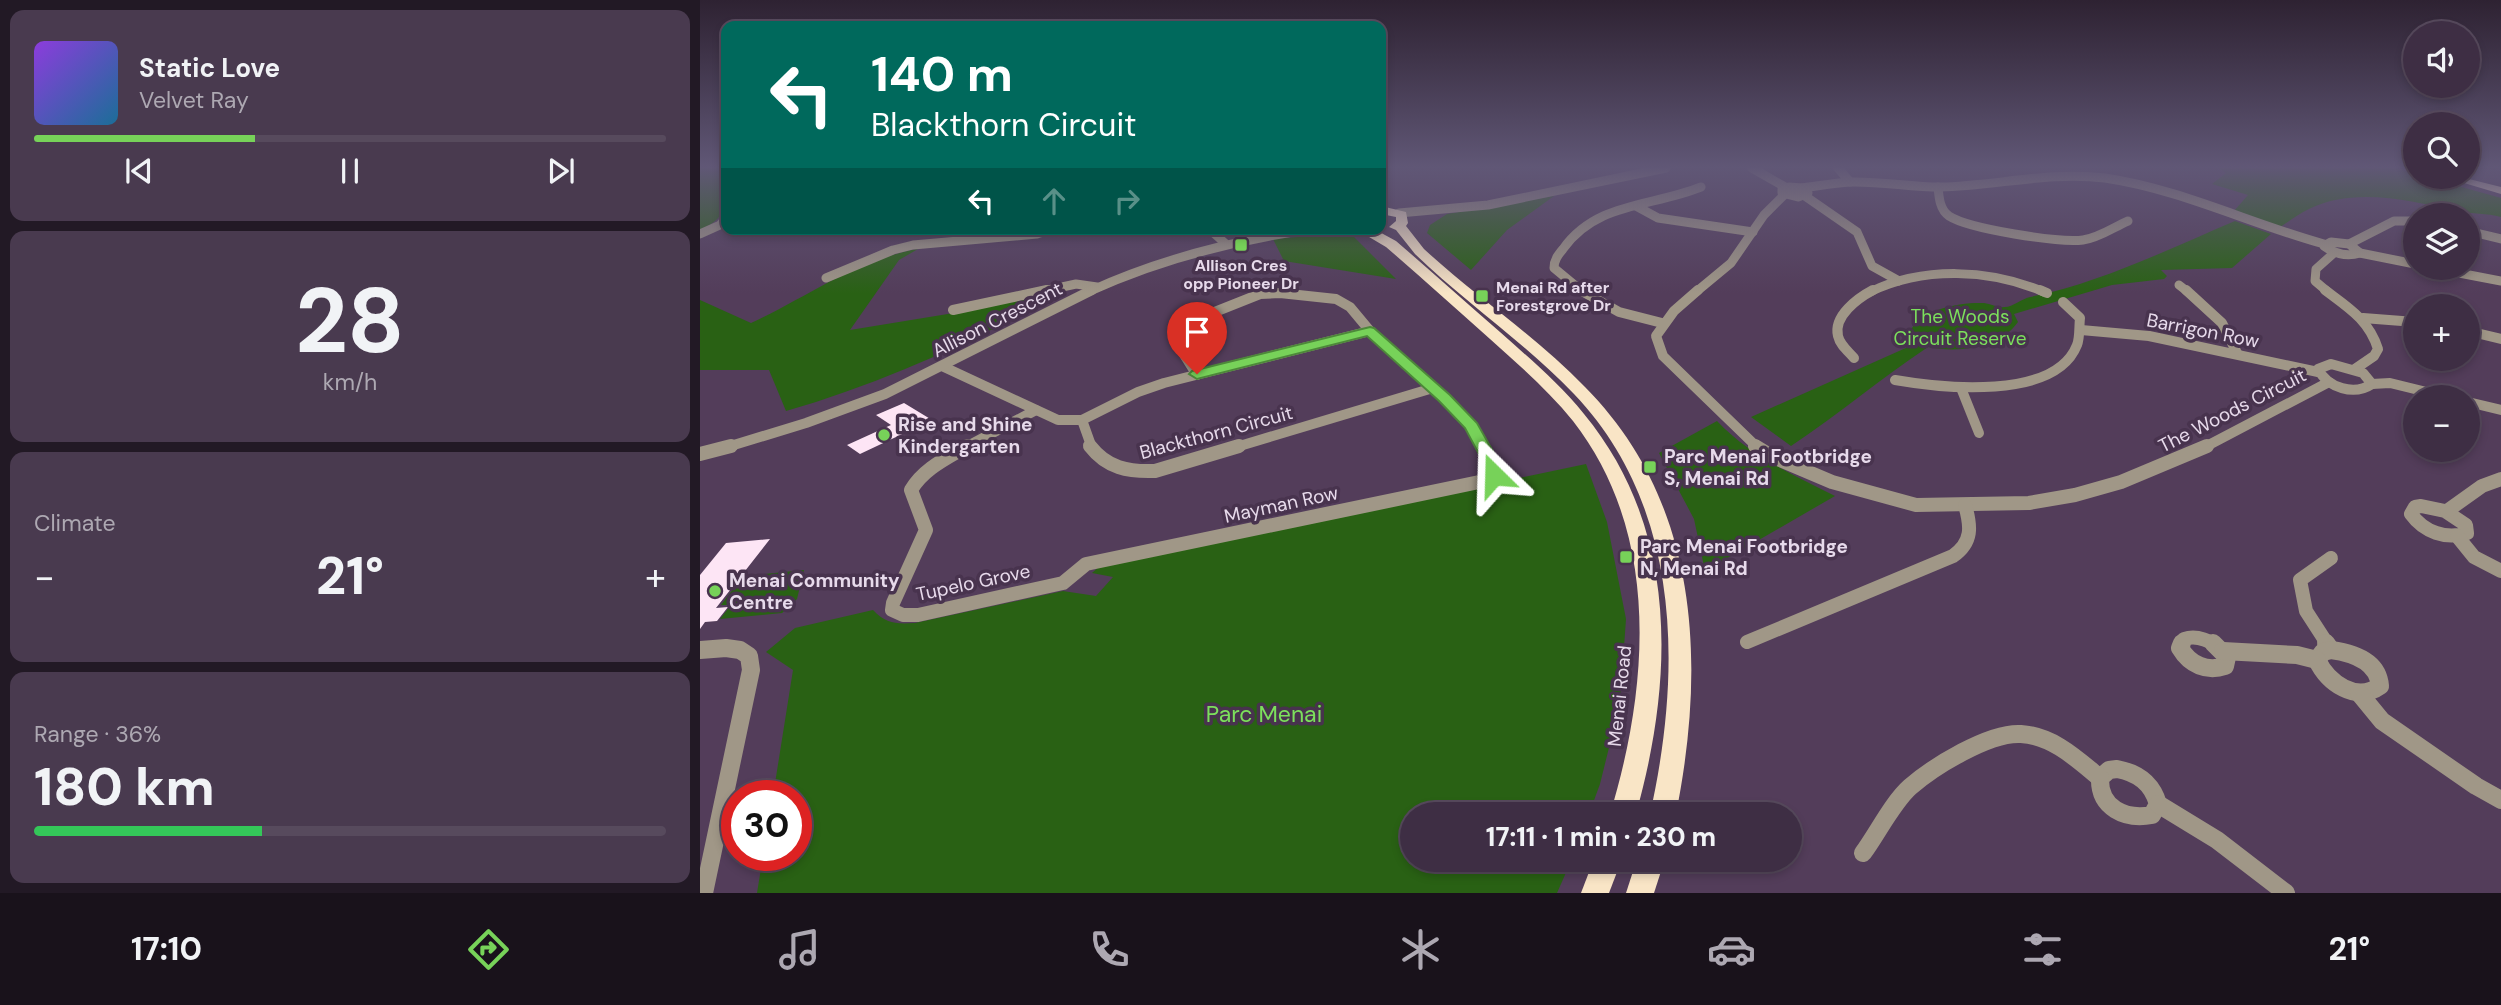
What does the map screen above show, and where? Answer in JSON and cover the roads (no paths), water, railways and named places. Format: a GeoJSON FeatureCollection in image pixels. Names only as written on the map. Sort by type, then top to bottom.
{"type":"FeatureCollection","features":[{"type":"Feature","properties":{"kind":"main road"},"geometry":{"type":"LineString","coordinates":[[1386,211],[1400,219],[1418,249],[1586,396],[1623,445],[1649,491],[1672,563],[1681,642],[1678,737],[1665,802]]}},
{"type":"Feature","properties":{"kind":"main road"},"geometry":{"type":"LineString","coordinates":[[1386,228],[1400,219]]}},
{"type":"Feature","properties":{"kind":"main road","name":"Menai Road"},"geometry":{"type":"LineString","coordinates":[[1373,235],[1391,244],[1562,398],[1589,430],[1623,491],[1643,554],[1652,662],[1641,746],[1626,802]]}},
{"type":"Feature","properties":{"kind":"main road"},"geometry":{"type":"LineString","coordinates":[[1595,893],[1603,872]]}},
{"type":"Feature","properties":{"kind":"main road"},"geometry":{"type":"LineString","coordinates":[[1640,893],[1647,872]]}},
{"type":"Feature","properties":{"kind":"street"},"geometry":{"type":"LineString","coordinates":[[1400,219],[1453,210]]}},
{"type":"Feature","properties":{"kind":"street"},"geometry":{"type":"LineString","coordinates":[[1620,210],[1587,222],[1554,261],[1554,268],[1602,306],[1632,317],[1662,323],[1679,303],[1720,274],[1741,251],[1760,217],[1770,210]]}},
{"type":"Feature","properties":{"kind":"street"},"geometry":{"type":"LineString","coordinates":[[1643,210],[1658,218],[1753,232]]}},
{"type":"Feature","properties":{"kind":"street"},"geometry":{"type":"LineString","coordinates":[[1823,210],[1857,232],[1872,266],[1899,281]]}},
{"type":"Feature","properties":{"kind":"street"},"geometry":{"type":"LineString","coordinates":[[1944,210],[1950,217],[1974,226],[2015,231],[2055,241],[2084,240],[2129,221]]}},
{"type":"Feature","properties":{"kind":"street"},"geometry":{"type":"LineString","coordinates":[[2219,210],[2276,232],[2324,244],[2349,244],[2360,253],[2403,262]]}},
{"type":"Feature","properties":{"kind":"street"},"geometry":{"type":"LineString","coordinates":[[2349,244],[2394,222],[2403,222]]}},
{"type":"Feature","properties":{"kind":"street"},"geometry":{"type":"LineString","coordinates":[[700,233],[721,224]]}},
{"type":"Feature","properties":{"kind":"street"},"geometry":{"type":"LineString","coordinates":[[2480,233],[2501,239]]}},
{"type":"Feature","properties":{"kind":"street"},"geometry":{"type":"LineString","coordinates":[[826,278],[870,258],[913,245],[1026,235]]}},
{"type":"Feature","properties":{"kind":"street"},"geometry":{"type":"LineString","coordinates":[[1216,235],[1226,244]]}},
{"type":"Feature","properties":{"kind":"street"},"geometry":{"type":"LineString","coordinates":[[1232,235],[1239,241]]}},
{"type":"Feature","properties":{"kind":"street","name":"Allison Crescent"},"geometry":{"type":"LineString","coordinates":[[700,454],[828,415],[944,367],[1098,287],[1154,265],[1226,244],[1276,235]]}},
{"type":"Feature","properties":{"kind":"street"},"geometry":{"type":"LineString","coordinates":[[2324,244],[2334,253],[2353,256],[2360,253]]}},
{"type":"Feature","properties":{"kind":"street"},"geometry":{"type":"LineString","coordinates":[[2334,253],[2316,269],[2315,281],[2363,318],[2378,349],[2374,356],[2356,369]]}},
{"type":"Feature","properties":{"kind":"street"},"geometry":{"type":"LineString","coordinates":[[1854,358],[1839,341],[1839,320],[1853,304],[1869,293],[1899,281],[1935,275],[1983,275],[2017,282],[2047,293]]}},
{"type":"Feature","properties":{"kind":"street"},"geometry":{"type":"LineString","coordinates":[[2480,277],[2501,281]]}},
{"type":"Feature","properties":{"kind":"street"},"geometry":{"type":"LineString","coordinates":[[953,310],[1076,284],[1098,287]]}},
{"type":"Feature","properties":{"kind":"street"},"geometry":{"type":"LineString","coordinates":[[2179,285],[2226,326],[2237,353]]}},
{"type":"Feature","properties":{"kind":"street"},"geometry":{"type":"LineString","coordinates":[[1197,374],[1175,342],[1173,337],[1176,331],[1193,320],[1260,294],[1280,293],[1336,299],[1350,307],[1370,331],[1433,388]]}},
{"type":"Feature","properties":{"kind":"street"},"geometry":{"type":"LineString","coordinates":[[1895,380],[1924,387],[2010,385],[2054,370],[2074,354],[2081,330],[2080,318],[2063,302]]}},
{"type":"Feature","properties":{"kind":"street"},"geometry":{"type":"LineString","coordinates":[[2363,318],[2403,321]]}},
{"type":"Feature","properties":{"kind":"street","name":"The Woods Circuit"},"geometry":{"type":"LineString","coordinates":[[1662,323],[1656,336],[1663,356],[1743,435],[1773,457],[1832,482],[1916,505],[2029,503],[2075,495],[2121,482],[2201,449],[2329,382]]}},
{"type":"Feature","properties":{"kind":"street","name":"Barrigon Row"},"geometry":{"type":"LineString","coordinates":[[2081,330],[2149,337],[2237,353],[2318,372]]}},
{"type":"Feature","properties":{"kind":"street"},"geometry":{"type":"LineString","coordinates":[[944,367],[1058,420],[1070,422],[1082,420],[1138,392],[1197,374],[1370,331]]}},
{"type":"Feature","properties":{"kind":"street"},"geometry":{"type":"LineString","coordinates":[[2480,334],[2501,339]]}},
{"type":"Feature","properties":{"kind":"street"},"geometry":{"type":"LineString","coordinates":[[2372,384],[2368,376],[2356,369],[2325,364],[2318,369],[2329,382],[2360,390],[2372,384],[2390,383],[2403,386]]}},
{"type":"Feature","properties":{"kind":"street","name":"Blackthorn Circuit"},"geometry":{"type":"LineString","coordinates":[[1082,420],[1091,445],[1108,466],[1124,472],[1146,472],[1433,388]]}},
{"type":"Feature","properties":{"kind":"street","name":"Mayman Row"},"geometry":{"type":"LineString","coordinates":[[1086,564],[1484,481],[1494,475],[1495,469],[1471,426],[1433,388]]}},
{"type":"Feature","properties":{"kind":"street"},"geometry":{"type":"LineString","coordinates":[[1961,388],[1979,433]]}},
{"type":"Feature","properties":{"kind":"street"},"geometry":{"type":"LineString","coordinates":[[2480,405],[2501,410]]}},
{"type":"Feature","properties":{"kind":"street","name":"Tupelo Grove"},"geometry":{"type":"LineString","coordinates":[[1036,410],[952,455],[917,478],[911,488],[911,495],[926,530],[919,551],[891,601],[892,610],[904,615],[919,615],[1063,583],[1086,564]]}},
{"type":"Feature","properties":{"kind":"street"},"geometry":{"type":"LineString","coordinates":[[2447,511],[2482,486],[2501,479]]}},
{"type":"Feature","properties":{"kind":"street"},"geometry":{"type":"LineString","coordinates":[[1747,642],[1965,549],[1971,537],[1971,524],[1965,505]]}},
{"type":"Feature","properties":{"kind":"street"},"geometry":{"type":"LineString","coordinates":[[2414,507],[2447,511],[2462,520],[2468,529],[2467,533],[2457,536],[2429,530],[2411,514],[2414,507]]}},
{"type":"Feature","properties":{"kind":"street"},"geometry":{"type":"LineString","coordinates":[[2457,536],[2474,557],[2501,571]]}},
{"type":"Feature","properties":{"kind":"street"},"geometry":{"type":"LineString","coordinates":[[2331,558],[2300,580],[2306,611],[2331,650]]}},
{"type":"Feature","properties":{"kind":"street"},"geometry":{"type":"LineString","coordinates":[[700,650],[740,650],[749,656],[751,670],[704,893]]}},
{"type":"Feature","properties":{"kind":"street"},"geometry":{"type":"LineString","coordinates":[[2331,650],[2362,659],[2377,673],[2380,687],[2369,693],[2359,693],[2330,680],[2319,667],[2317,660],[2323,652],[2331,650]]}},
{"type":"Feature","properties":{"kind":"street"},"geometry":{"type":"LineString","coordinates":[[2224,651],[2297,655],[2317,660]]}},
{"type":"Feature","properties":{"kind":"street"},"geometry":{"type":"LineString","coordinates":[[2359,693],[2382,721],[2476,786],[2501,800]]}},
{"type":"Feature","properties":{"kind":"street"},"geometry":{"type":"LineString","coordinates":[[1863,853],[1909,788],[1955,756],[1993,739],[2021,734],[2062,747],[2100,778]]}},
{"type":"Feature","properties":{"kind":"street"},"geometry":{"type":"LineString","coordinates":[[2158,804],[2152,815],[2134,818],[2124,815],[2106,802],[2100,793],[2100,778],[2109,770],[2117,769],[2136,774],[2152,787],[2158,804],[2217,840],[2286,893]]}},
{"type":"Feature","properties":{"kind":"place","name":"Allison Cres opp Pioneer Dr"},"geometry":{"type":"Point","coordinates":[1241,245]}},
{"type":"Feature","properties":{"kind":"place","name":"Menai Rd after Forestgrove Dr"},"geometry":{"type":"Point","coordinates":[1482,296]}},
{"type":"Feature","properties":{"kind":"place","name":"Rise and Shine Kindergarten"},"geometry":{"type":"Point","coordinates":[884,435]}},
{"type":"Feature","properties":{"kind":"place","name":"Parc Menai Footbridge S, Menai Rd"},"geometry":{"type":"Point","coordinates":[1650,467]}},
{"type":"Feature","properties":{"kind":"place","name":"Parc Menai Footbridge N, Menai Rd"},"geometry":{"type":"Point","coordinates":[1626,557]}},
{"type":"Feature","properties":{"kind":"place","name":"Menai Community Centre"},"geometry":{"type":"Point","coordinates":[715,591]}},
{"type":"Feature","properties":{"kind":"park label","name":"The Woods Circuit Reserve"},"geometry":{"type":"Point","coordinates":[1960,327]}},
{"type":"Feature","properties":{"kind":"park label","name":"Parc Menai"},"geometry":{"type":"Point","coordinates":[1264,714]}}]}
